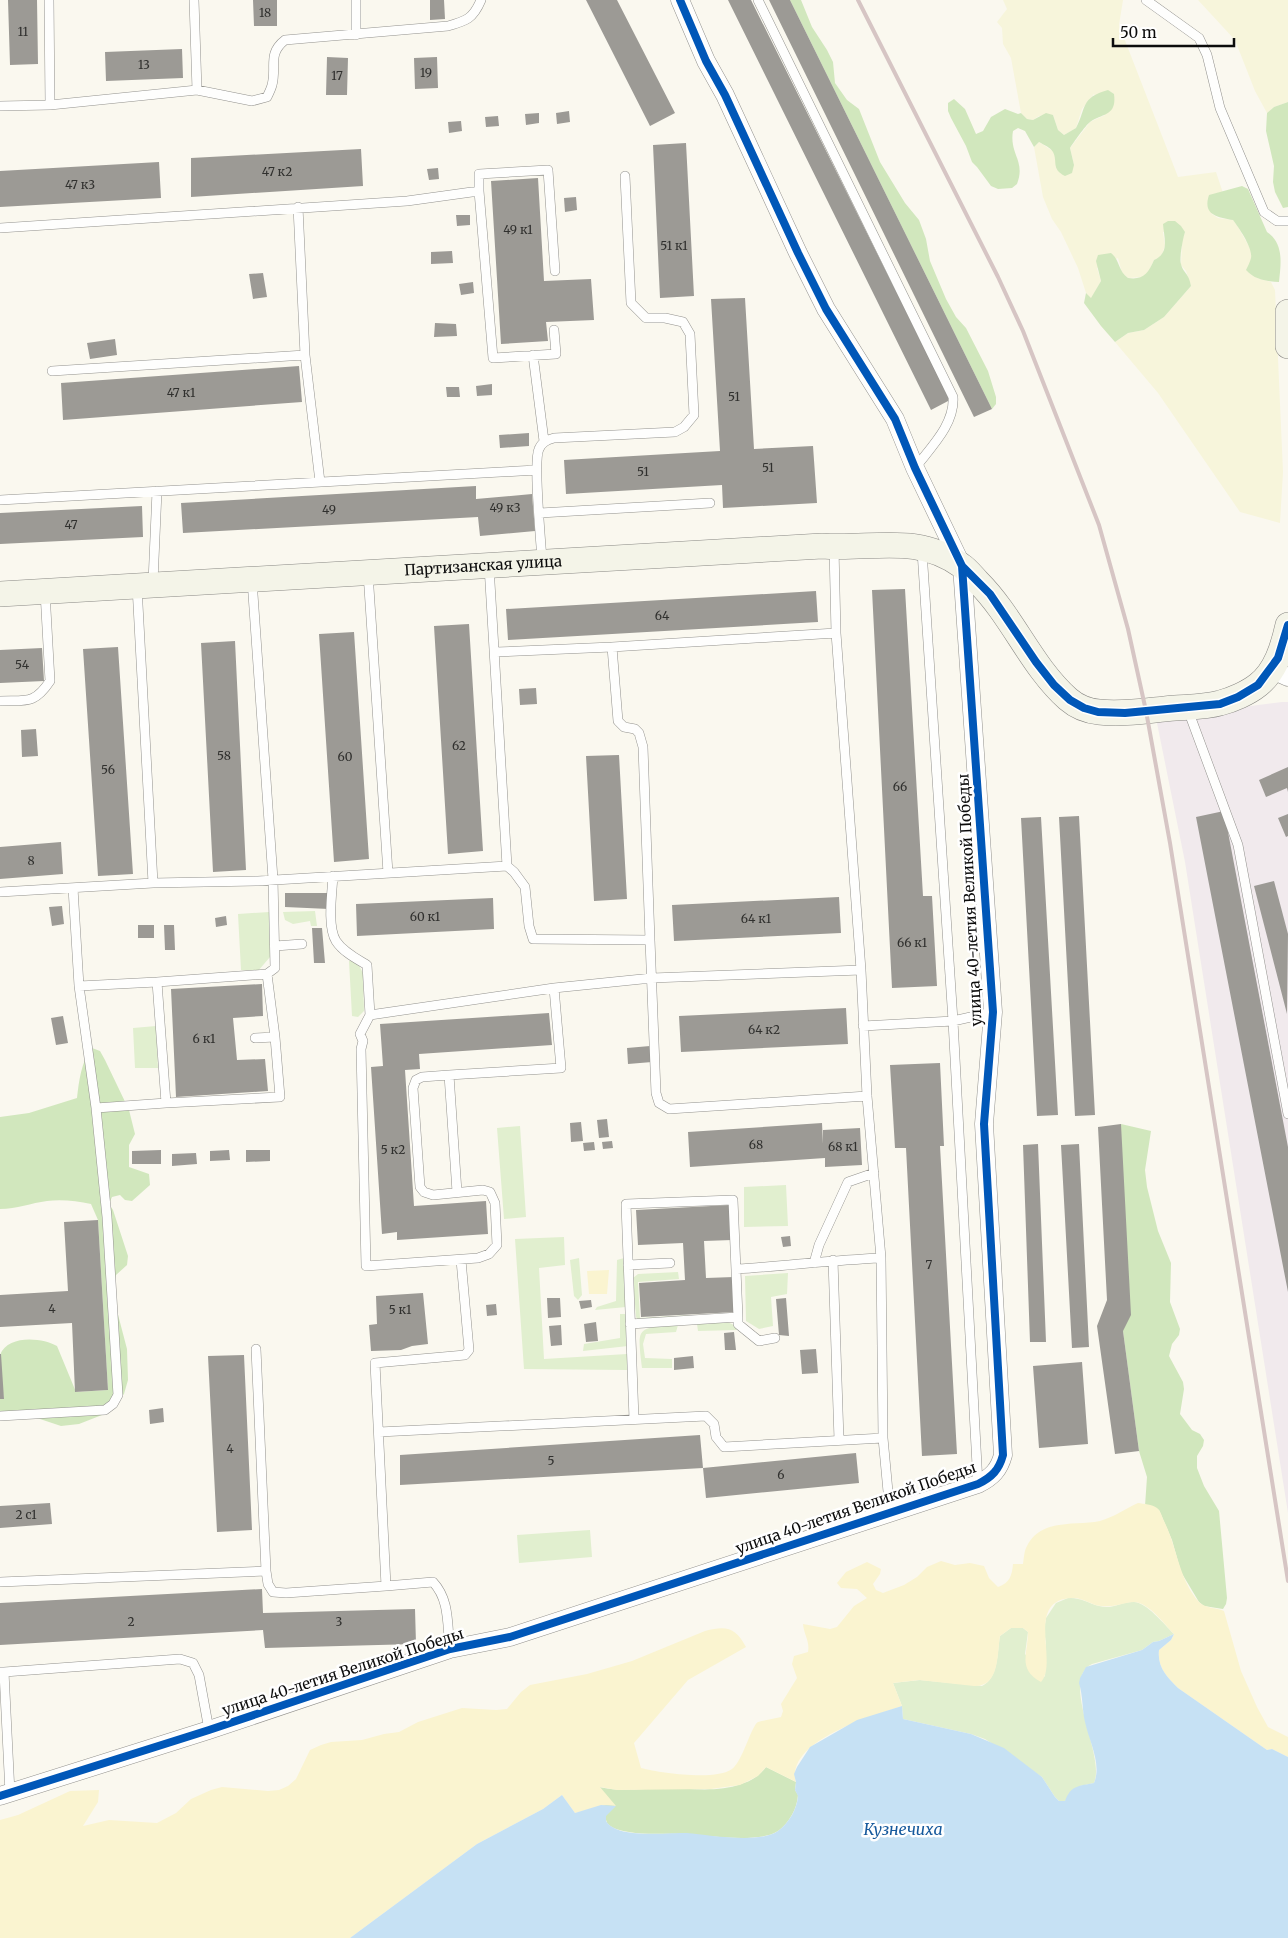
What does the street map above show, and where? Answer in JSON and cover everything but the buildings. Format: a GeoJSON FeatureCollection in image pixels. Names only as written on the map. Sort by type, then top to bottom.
{"type":"FeatureCollection","features":[{"type":"Feature","properties":{"kind":"street"},"geometry":{"type":"LineString","coordinates":[[680,0],[706,60],[726,95],[810,277],[826,308],[895,419],[915,468],[962,566]]}},
{"type":"Feature","properties":{"kind":"street"},"geometry":{"type":"LineString","coordinates":[[1288,312],[1288,346]]}},
{"type":"Feature","properties":{"kind":"street","name":"Партизанская улица"},"geometry":{"type":"LineString","coordinates":[[0,594],[899,544],[933,550],[962,566],[990,594],[1036,662],[1054,685],[1070,700],[1084,708],[1098,712],[1125,713],[1220,704],[1238,697],[1279,673],[1278,658],[1288,626]]}},
{"type":"Feature","properties":{"kind":"street","name":"улица 40-летия Великой Победы"},"geometry":{"type":"LineString","coordinates":[[5,1795],[209,1730],[450,1649],[510,1638],[978,1484],[995,1473],[1003,1455],[984,1124],[993,1012],[962,566]]}},
{"type":"Feature","properties":{"kind":"lane"},"geometry":{"type":"LineString","coordinates":[[49,0],[50,105]]}},
{"type":"Feature","properties":{"kind":"lane"},"geometry":{"type":"LineString","coordinates":[[194,0],[197,90]]}},
{"type":"Feature","properties":{"kind":"lane"},"geometry":{"type":"LineString","coordinates":[[356,0],[356,35]]}},
{"type":"Feature","properties":{"kind":"lane"},"geometry":{"type":"LineString","coordinates":[[0,106],[50,105],[197,90],[252,101],[267,97],[273,84],[273,63],[277,46],[285,40],[448,26],[464,22],[476,12],[481,0]]}},
{"type":"Feature","properties":{"kind":"lane"},"geometry":{"type":"LineString","coordinates":[[758,0],[953,397],[954,407],[949,422],[915,468]]}},
{"type":"Feature","properties":{"kind":"lane"},"geometry":{"type":"LineString","coordinates":[[1146,0],[1199,38],[1207,55],[1220,108],[1264,212],[1277,221],[1288,221]]}},
{"type":"Feature","properties":{"kind":"lane"},"geometry":{"type":"LineString","coordinates":[[554,330],[556,354],[493,358],[479,174],[548,170],[556,271]]}},
{"type":"Feature","properties":{"kind":"lane"},"geometry":{"type":"LineString","coordinates":[[543,563],[537,470],[538,450],[544,442],[554,438],[675,432],[684,427],[694,415],[690,334],[683,322],[664,318],[646,318],[631,303],[625,176]]}},
{"type":"Feature","properties":{"kind":"lane"},"geometry":{"type":"LineString","coordinates":[[0,228],[407,200],[479,191]]}},
{"type":"Feature","properties":{"kind":"lane"},"geometry":{"type":"LineString","coordinates":[[298,207],[305,355],[320,482]]}},
{"type":"Feature","properties":{"kind":"lane"},"geometry":{"type":"LineString","coordinates":[[52,371],[305,355]]}},
{"type":"Feature","properties":{"kind":"lane"},"geometry":{"type":"LineString","coordinates":[[533,355],[544,442]]}},
{"type":"Feature","properties":{"kind":"lane"},"geometry":{"type":"LineString","coordinates":[[0,500],[537,470]]}},
{"type":"Feature","properties":{"kind":"lane"},"geometry":{"type":"LineString","coordinates":[[154,883],[145,586],[156,491]]}},
{"type":"Feature","properties":{"kind":"lane"},"geometry":{"type":"LineString","coordinates":[[540,513],[710,504]]}},
{"type":"Feature","properties":{"kind":"lane"},"geometry":{"type":"LineString","coordinates":[[834,547],[836,634],[861,970],[867,1096],[881,1258],[883,1438],[890,1513]]}},
{"type":"Feature","properties":{"kind":"lane"},"geometry":{"type":"LineString","coordinates":[[921,548],[953,1021],[978,1484]]}},
{"type":"Feature","properties":{"kind":"lane"},"geometry":{"type":"LineString","coordinates":[[490,566],[507,866]]}},
{"type":"Feature","properties":{"kind":"lane"},"geometry":{"type":"LineString","coordinates":[[368,573],[388,873]]}},
{"type":"Feature","properties":{"kind":"lane"},"geometry":{"type":"LineString","coordinates":[[79,986],[267,974],[275,968],[273,879],[252,579]]}},
{"type":"Feature","properties":{"kind":"lane"},"geometry":{"type":"LineString","coordinates":[[0,701],[33,700],[42,693],[50,681],[45,591]]}},
{"type":"Feature","properties":{"kind":"lane"},"geometry":{"type":"LineString","coordinates":[[496,652],[836,634]]}},
{"type":"Feature","properties":{"kind":"lane"},"geometry":{"type":"LineString","coordinates":[[612,647],[618,721],[624,727],[635,729],[639,733],[643,747],[656,1093],[659,1103],[669,1109],[867,1096]]}},
{"type":"Feature","properties":{"kind":"lane"},"geometry":{"type":"LineString","coordinates":[[1187,707],[1238,845],[1288,1114]]}},
{"type":"Feature","properties":{"kind":"lane"},"geometry":{"type":"LineString","coordinates":[[0,892],[154,883],[258,881],[507,866],[525,887],[529,926],[533,939],[650,940]]}},
{"type":"Feature","properties":{"kind":"lane"},"geometry":{"type":"LineString","coordinates":[[333,876],[332,928],[336,942],[351,955],[368,965],[370,1015],[360,1034],[363,1041],[361,1049],[366,1266],[478,1258],[489,1254],[497,1245],[495,1203],[490,1192],[483,1190],[433,1195],[424,1192],[420,1187],[413,1088],[416,1080],[422,1077],[561,1068],[554,988]]}},
{"type":"Feature","properties":{"kind":"lane"},"geometry":{"type":"LineString","coordinates":[[0,1416],[105,1410],[113,1404],[118,1394],[107,1216],[96,1108],[79,986],[73,888]]}},
{"type":"Feature","properties":{"kind":"lane"},"geometry":{"type":"LineString","coordinates":[[274,946],[302,944]]}},
{"type":"Feature","properties":{"kind":"lane"},"geometry":{"type":"LineString","coordinates":[[370,1015],[554,988],[652,978],[861,970]]}},
{"type":"Feature","properties":{"kind":"lane"},"geometry":{"type":"LineString","coordinates":[[96,1108],[280,1097],[267,974]]}},
{"type":"Feature","properties":{"kind":"lane"},"geometry":{"type":"LineString","coordinates":[[157,982],[166,1103]]}},
{"type":"Feature","properties":{"kind":"lane"},"geometry":{"type":"LineString","coordinates":[[863,1026],[953,1021],[993,1012]]}},
{"type":"Feature","properties":{"kind":"lane"},"geometry":{"type":"LineString","coordinates":[[255,1038],[275,1037]]}},
{"type":"Feature","properties":{"kind":"lane"},"geometry":{"type":"LineString","coordinates":[[449,1075],[457,1192]]}},
{"type":"Feature","properties":{"kind":"lane"},"geometry":{"type":"LineString","coordinates":[[814,1262],[819,1245],[848,1182],[874,1173]]}},
{"type":"Feature","properties":{"kind":"lane"},"geometry":{"type":"LineString","coordinates":[[634,1420],[626,1204],[733,1200],[738,1324],[759,1341],[774,1338]]}},
{"type":"Feature","properties":{"kind":"lane"},"geometry":{"type":"LineString","coordinates":[[737,1270],[833,1260],[881,1258]]}},
{"type":"Feature","properties":{"kind":"lane"},"geometry":{"type":"LineString","coordinates":[[386,1586],[375,1363],[464,1354],[469,1350],[461,1260]]}},
{"type":"Feature","properties":{"kind":"lane"},"geometry":{"type":"LineString","coordinates":[[833,1260],[839,1440]]}},
{"type":"Feature","properties":{"kind":"lane"},"geometry":{"type":"LineString","coordinates":[[628,1265],[670,1262]]}},
{"type":"Feature","properties":{"kind":"lane"},"geometry":{"type":"LineString","coordinates":[[630,1324],[738,1317]]}},
{"type":"Feature","properties":{"kind":"lane"},"geometry":{"type":"LineString","coordinates":[[256,1349],[266,1571],[268,1584],[273,1592],[286,1593],[433,1582],[445,1599],[450,1649]]}},
{"type":"Feature","properties":{"kind":"lane"},"geometry":{"type":"LineString","coordinates":[[378,1432],[706,1416],[714,1424],[716,1437],[724,1447],[883,1438]]}},
{"type":"Feature","properties":{"kind":"lane"},"geometry":{"type":"LineString","coordinates":[[0,1582],[266,1571]]}},
{"type":"Feature","properties":{"kind":"lane"},"geometry":{"type":"LineString","coordinates":[[5,1795],[2,1672],[180,1659],[192,1663],[199,1675],[209,1730]]}},
{"type":"Feature","properties":{"kind":"shaded area"},"geometry":{"type":"Polygon","coordinates":[[[1003,0],[1123,0],[1119,25],[1178,177],[1216,172],[1223,193],[1216,193],[1209,208],[1212,214],[1218,218],[1233,220],[1251,250],[1257,278],[1271,282],[1275,290],[1283,472],[1280,523],[1240,512],[1158,393],[1115,342],[1128,333],[1144,330],[1164,317],[1191,286],[1186,271],[1181,265],[1182,240],[1185,232],[1163,232],[1165,245],[1163,252],[1160,257],[1154,260],[1148,273],[1142,277],[1128,278],[1122,273],[1118,258],[1097,268],[1101,281],[1091,299],[1086,293],[1078,268],[1061,232],[1052,219],[1043,197],[1034,147],[1039,142],[1074,165],[1070,148],[1090,122],[1105,115],[1094,94],[1082,109],[1076,128],[1064,135],[1058,130],[1053,115],[1039,116],[1033,120],[1027,119],[1021,113],[1011,58],[1003,44],[1002,28],[997,22],[1007,9],[1003,0]]]}},
{"type":"Feature","properties":{"kind":"shaded area"},"geometry":{"type":"Polygon","coordinates":[[[1198,0],[1288,0],[1288,102],[1274,107],[1267,113],[1255,91],[1235,40],[1198,0]]]}},
{"type":"Feature","properties":{"kind":"shaded area"},"geometry":{"type":"Polygon","coordinates":[[[1288,702],[1288,1513],[1185,862],[1156,718],[1288,702]]]}},
{"type":"Feature","properties":{"kind":"green space"},"geometry":{"type":"Polygon","coordinates":[[[790,0],[801,0],[812,27],[833,62],[835,83],[847,100],[859,109],[880,162],[905,203],[919,220],[926,239],[930,261],[946,299],[956,317],[966,328],[988,371],[996,397],[996,404],[992,409],[790,0]]]}},
{"type":"Feature","properties":{"kind":"green space"},"geometry":{"type":"Polygon","coordinates":[[[1108,90],[1114,94],[1111,110],[1090,122],[1070,148],[1074,165],[1072,173],[1065,176],[1058,171],[1053,152],[1049,147],[1039,142],[1034,147],[1025,131],[1018,128],[1013,131],[1013,146],[1020,169],[1017,184],[1012,188],[998,189],[991,186],[972,162],[948,111],[948,103],[954,99],[965,109],[976,134],[983,131],[991,117],[1005,109],[1018,114],[1021,113],[1027,119],[1033,120],[1046,113],[1053,115],[1058,130],[1064,135],[1076,128],[1088,100],[1108,90]]]}},
{"type":"Feature","properties":{"kind":"green space"},"geometry":{"type":"Polygon","coordinates":[[[1288,102],[1288,207],[1283,208],[1275,192],[1273,182],[1274,166],[1266,131],[1267,113],[1274,107],[1288,102]]]}},
{"type":"Feature","properties":{"kind":"green space"},"geometry":{"type":"Polygon","coordinates":[[[1242,186],[1248,189],[1267,232],[1279,248],[1281,261],[1279,282],[1257,278],[1246,270],[1251,260],[1251,254],[1242,233],[1233,220],[1213,214],[1208,207],[1209,195],[1242,186]]]}},
{"type":"Feature","properties":{"kind":"green space"},"geometry":{"type":"Polygon","coordinates":[[[1168,221],[1175,221],[1185,232],[1181,261],[1191,286],[1164,317],[1144,330],[1128,333],[1115,342],[1084,303],[1086,293],[1091,298],[1101,281],[1096,261],[1098,255],[1111,253],[1122,272],[1128,278],[1141,277],[1150,269],[1154,260],[1159,257],[1164,249],[1163,224],[1168,221]]]}},
{"type":"Feature","properties":{"kind":"green space"},"geometry":{"type":"Polygon","coordinates":[[[315,911],[317,926],[311,926],[310,921],[293,924],[285,920],[283,912],[315,911]]]}},
{"type":"Feature","properties":{"kind":"green space"},"geometry":{"type":"Polygon","coordinates":[[[269,912],[270,957],[258,971],[241,970],[238,914],[269,912]]]}},
{"type":"Feature","properties":{"kind":"green space"},"geometry":{"type":"Polygon","coordinates":[[[356,960],[363,973],[364,1011],[358,1017],[352,1016],[349,961],[356,960]]]}},
{"type":"Feature","properties":{"kind":"green space"},"geometry":{"type":"Polygon","coordinates":[[[156,1026],[158,1068],[135,1068],[133,1028],[156,1026]]]}},
{"type":"Feature","properties":{"kind":"green space"},"geometry":{"type":"Polygon","coordinates":[[[92,1048],[100,1051],[129,1110],[135,1134],[129,1145],[129,1167],[149,1174],[150,1185],[132,1201],[125,1200],[120,1195],[112,1197],[109,1204],[113,1210],[128,1256],[127,1265],[116,1275],[114,1283],[116,1307],[127,1349],[128,1380],[124,1394],[109,1411],[102,1415],[79,1424],[61,1426],[40,1419],[4,1412],[0,1415],[0,1399],[4,1398],[0,1355],[4,1348],[18,1341],[35,1340],[51,1343],[57,1346],[76,1392],[108,1390],[98,1220],[91,1204],[75,1201],[52,1200],[0,1209],[0,1117],[29,1113],[77,1098],[83,1065],[92,1048]]]}},
{"type":"Feature","properties":{"kind":"green space"},"geometry":{"type":"Polygon","coordinates":[[[1121,1124],[1151,1131],[1145,1170],[1147,1187],[1158,1231],[1171,1263],[1170,1302],[1180,1329],[1179,1335],[1172,1344],[1169,1356],[1183,1382],[1184,1389],[1180,1414],[1192,1430],[1200,1434],[1204,1440],[1197,1456],[1197,1468],[1204,1486],[1219,1511],[1227,1598],[1223,1609],[1204,1606],[1199,1602],[1181,1572],[1172,1540],[1159,1510],[1145,1506],[1147,1477],[1139,1451],[1123,1331],[1121,1124]]]}},
{"type":"Feature","properties":{"kind":"green space"},"geometry":{"type":"Polygon","coordinates":[[[520,1126],[526,1217],[504,1219],[497,1128],[520,1126]]]}},
{"type":"Feature","properties":{"kind":"green space"},"geometry":{"type":"Polygon","coordinates":[[[786,1185],[788,1226],[744,1227],[744,1187],[786,1185]]]}},
{"type":"Feature","properties":{"kind":"green space"},"geometry":{"type":"Polygon","coordinates":[[[564,1237],[565,1265],[539,1268],[544,1359],[627,1354],[627,1370],[524,1369],[515,1239],[564,1237]]]}},
{"type":"Feature","properties":{"kind":"green space"},"geometry":{"type":"Polygon","coordinates":[[[579,1258],[582,1295],[578,1300],[574,1296],[570,1260],[579,1258]]]}},
{"type":"Feature","properties":{"kind":"green space"},"geometry":{"type":"Polygon","coordinates":[[[624,1258],[626,1307],[595,1310],[597,1307],[616,1301],[617,1260],[624,1258]]]}},
{"type":"Feature","properties":{"kind":"green space"},"geometry":{"type":"Polygon","coordinates":[[[678,1272],[679,1279],[638,1282],[640,1318],[690,1315],[690,1317],[639,1321],[636,1317],[633,1278],[638,1274],[678,1272]]]}},
{"type":"Feature","properties":{"kind":"green space"},"geometry":{"type":"Polygon","coordinates":[[[788,1273],[787,1294],[771,1297],[773,1326],[759,1329],[746,1321],[745,1276],[788,1273]]]}},
{"type":"Feature","properties":{"kind":"green space"},"geometry":{"type":"Polygon","coordinates":[[[620,1314],[627,1314],[628,1346],[583,1351],[584,1344],[620,1338],[620,1314]]]}},
{"type":"Feature","properties":{"kind":"green space"},"geometry":{"type":"Polygon","coordinates":[[[725,1321],[734,1325],[737,1330],[698,1331],[697,1324],[725,1321]]]}},
{"type":"Feature","properties":{"kind":"green space"},"geometry":{"type":"Polygon","coordinates":[[[678,1325],[676,1332],[646,1334],[643,1344],[645,1358],[672,1359],[672,1368],[642,1368],[640,1337],[642,1332],[654,1327],[678,1325]]]}},
{"type":"Feature","properties":{"kind":"green space"},"geometry":{"type":"Polygon","coordinates":[[[590,1530],[592,1557],[519,1563],[517,1535],[590,1530]]]}},
{"type":"Feature","properties":{"kind":"green space"},"geometry":{"type":"Polygon","coordinates":[[[1068,1598],[1080,1599],[1104,1607],[1130,1602],[1139,1603],[1155,1615],[1174,1634],[1153,1642],[1142,1650],[1092,1664],[1083,1673],[1080,1686],[1081,1702],[1094,1755],[1096,1771],[1094,1783],[1080,1786],[1065,1801],[1059,1801],[1042,1777],[985,1739],[971,1734],[903,1719],[902,1706],[893,1683],[920,1680],[982,1686],[992,1677],[1000,1636],[1011,1628],[1023,1628],[1028,1632],[1025,1654],[1045,1677],[1046,1643],[1044,1631],[1046,1618],[1056,1603],[1068,1598]]]}},
{"type":"Feature","properties":{"kind":"green space"},"geometry":{"type":"Polygon","coordinates":[[[766,1767],[796,1782],[795,1790],[798,1795],[796,1805],[789,1820],[778,1831],[769,1835],[732,1838],[635,1833],[612,1827],[605,1818],[599,1787],[623,1790],[732,1787],[749,1781],[766,1767]]]}},
{"type":"Feature","properties":{"kind":"sand"},"geometry":{"type":"Polygon","coordinates":[[[609,1270],[607,1294],[589,1294],[587,1271],[609,1270]]]}},
{"type":"Feature","properties":{"kind":"sand"},"geometry":{"type":"Polygon","coordinates":[[[1138,1503],[1148,1504],[1160,1511],[1187,1584],[1199,1602],[1205,1606],[1224,1611],[1241,1671],[1268,1727],[1288,1737],[1288,1757],[1272,1749],[1267,1750],[1174,1684],[1161,1667],[1159,1650],[1171,1640],[1174,1634],[1146,1606],[1132,1602],[1101,1606],[1072,1598],[1058,1601],[1049,1609],[1045,1633],[1046,1673],[1041,1682],[1029,1672],[1026,1666],[1028,1632],[1023,1628],[1011,1628],[1000,1636],[996,1668],[989,1681],[982,1685],[974,1686],[919,1680],[893,1683],[902,1706],[853,1723],[817,1742],[804,1754],[796,1767],[796,1782],[766,1767],[758,1776],[740,1785],[711,1789],[617,1790],[600,1787],[616,1806],[606,1805],[575,1813],[562,1795],[543,1809],[477,1844],[350,1938],[0,1938],[0,1820],[18,1815],[70,1791],[99,1790],[98,1802],[83,1826],[109,1820],[157,1823],[176,1813],[191,1799],[211,1790],[222,1787],[268,1791],[279,1790],[288,1786],[296,1779],[310,1750],[321,1745],[331,1742],[362,1740],[399,1732],[418,1722],[462,1708],[507,1709],[521,1692],[530,1685],[587,1674],[632,1661],[705,1631],[719,1628],[725,1628],[734,1632],[746,1647],[688,1680],[634,1743],[641,1768],[688,1775],[724,1773],[732,1769],[740,1759],[758,1722],[781,1717],[783,1711],[781,1704],[797,1678],[792,1664],[794,1656],[808,1652],[803,1624],[830,1629],[837,1627],[854,1606],[867,1598],[857,1589],[841,1588],[837,1583],[846,1572],[867,1562],[881,1569],[873,1584],[876,1590],[883,1593],[904,1585],[917,1577],[927,1567],[941,1561],[955,1565],[970,1563],[984,1566],[989,1578],[998,1587],[1010,1578],[1013,1564],[1023,1564],[1027,1546],[1033,1537],[1041,1531],[1059,1525],[1100,1521],[1138,1503]]]}},
{"type":"Feature","properties":{"kind":"water","name":"Кузнечиха"},"geometry":{"type":"Polygon","coordinates":[[[1174,1634],[1171,1640],[1159,1650],[1161,1667],[1170,1680],[1178,1688],[1267,1750],[1272,1749],[1288,1757],[1288,1938],[350,1938],[477,1844],[543,1809],[562,1795],[575,1813],[601,1805],[616,1806],[606,1816],[606,1821],[612,1827],[621,1831],[644,1834],[687,1833],[747,1838],[770,1835],[782,1828],[794,1811],[798,1796],[795,1790],[794,1774],[810,1747],[857,1720],[902,1706],[903,1719],[971,1734],[1004,1748],[1042,1777],[1059,1801],[1065,1801],[1073,1789],[1094,1783],[1096,1776],[1096,1760],[1085,1722],[1079,1683],[1086,1667],[1142,1650],[1153,1642],[1174,1634]]]}},
{"type":"Feature","properties":{"kind":"railway"},"geometry":{"type":"LineString","coordinates":[[858,0],[998,277],[1023,331],[1099,525],[1128,629],[1146,711],[1170,843],[1288,1581]]}},
{"type":"Feature","properties":{"kind":"cycle path"},"geometry":{"type":"LineString","coordinates":[[680,0],[706,61],[725,95],[798,253],[826,309],[895,419],[915,468],[962,566],[990,594],[1054,685],[1070,700],[1084,708],[1098,712],[1125,713],[1220,704],[1238,697],[1258,685],[1278,658],[1288,625]]}},
{"type":"Feature","properties":{"kind":"cycle path"},"geometry":{"type":"LineString","coordinates":[[0,1796],[209,1730],[450,1649],[510,1637],[978,1484],[994,1472],[1003,1455],[984,1124],[993,1012],[962,566]]}}]}
